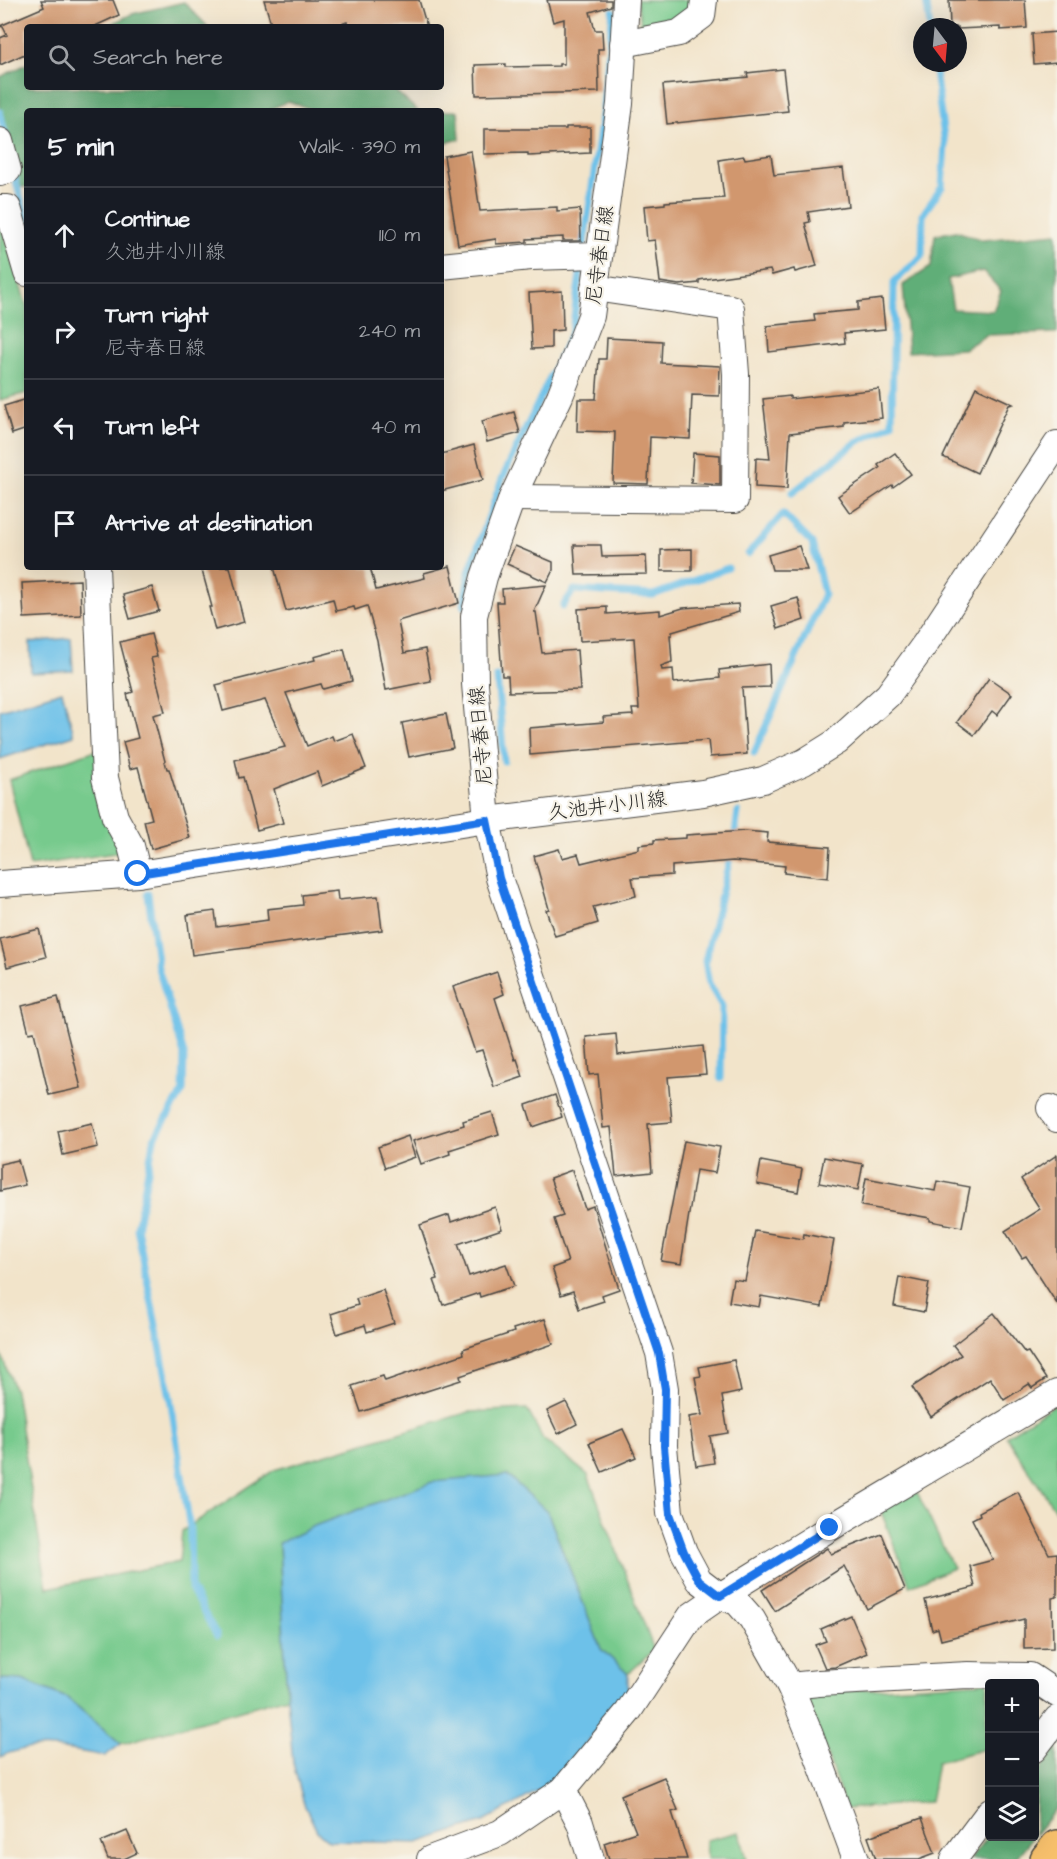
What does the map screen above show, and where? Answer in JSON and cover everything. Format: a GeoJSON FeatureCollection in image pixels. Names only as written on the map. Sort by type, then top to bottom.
{"type":"FeatureCollection","features":[{"type":"Feature","properties":{"kind":"highway"},"geometry":{"type":"LineString","coordinates":[[1047,1859],[1057,1847]]}},
{"type":"Feature","properties":{"kind":"street","name":"尼寺春日線"},"geometry":{"type":"LineString","coordinates":[[626,0],[618,124],[588,256],[594,288],[591,316],[560,396],[512,498],[484,577],[474,616],[475,684],[487,820],[499,878],[659,1353],[665,1389],[664,1446],[670,1514],[684,1552],[699,1580],[720,1596],[737,1602],[752,1618],[790,1686],[856,1859]]}},
{"type":"Feature","properties":{"kind":"street"},"geometry":{"type":"LineString","coordinates":[[623,44],[679,33],[702,16],[704,0]]}},
{"type":"Feature","properties":{"kind":"street"},"geometry":{"type":"LineString","coordinates":[[0,141],[8,170],[0,173]]}},
{"type":"Feature","properties":{"kind":"street"},"geometry":{"type":"LineString","coordinates":[[0,208],[8,208],[24,263]]}},
{"type":"Feature","properties":{"kind":"street"},"geometry":{"type":"LineString","coordinates":[[444,266],[531,257],[588,256]]}},
{"type":"Feature","properties":{"kind":"street"},"geometry":{"type":"LineString","coordinates":[[512,498],[735,500],[736,374],[731,308],[594,288]]}},
{"type":"Feature","properties":{"kind":"street","name":"久池井小川線"},"geometry":{"type":"LineString","coordinates":[[0,884],[138,874],[487,820],[703,792],[763,780],[804,762],[836,742],[888,694],[925,644],[1057,444]]}},
{"type":"Feature","properties":{"kind":"street"},"geometry":{"type":"LineString","coordinates":[[96,570],[105,778],[115,817],[131,846],[138,874]]}},
{"type":"Feature","properties":{"kind":"street"},"geometry":{"type":"LineString","coordinates":[[430,1859],[500,1833],[563,1790],[628,1712],[692,1616],[720,1596],[830,1528],[1057,1393]]}},
{"type":"Feature","properties":{"kind":"street"},"geometry":{"type":"LineString","coordinates":[[790,1686],[968,1675],[1030,1676],[1057,1694]]}},
{"type":"Feature","properties":{"kind":"street"},"geometry":{"type":"LineString","coordinates":[[1039,1744],[1057,1719]]}},
{"type":"Feature","properties":{"kind":"street"},"geometry":{"type":"LineString","coordinates":[[563,1790],[580,1823],[591,1859]]}},
{"type":"Feature","properties":{"kind":"street"},"geometry":{"type":"LineString","coordinates":[[954,1859],[985,1818]]}},
{"type":"Feature","properties":{"kind":"green space"},"geometry":{"type":"Polygon","coordinates":[[[637,0],[694,0],[694,10],[672,27],[642,30],[637,0]]]}},
{"type":"Feature","properties":{"kind":"green space"},"geometry":{"type":"Polygon","coordinates":[[[184,2],[205,24],[111,24],[132,14],[184,2]]]}},
{"type":"Feature","properties":{"kind":"green space"},"geometry":{"type":"Polygon","coordinates":[[[24,65],[24,90],[394,90],[415,108],[308,108],[288,101],[273,108],[24,108],[24,187],[17,187],[0,112],[0,77],[24,65]]]}},
{"type":"Feature","properties":{"kind":"green space"},"geometry":{"type":"Polygon","coordinates":[[[444,111],[458,111],[460,139],[444,143],[444,111]]]}},
{"type":"Feature","properties":{"kind":"green space"},"geometry":{"type":"Polygon","coordinates":[[[0,227],[24,298],[24,394],[0,400],[0,227]]]}},
{"type":"Feature","properties":{"kind":"green space"},"geometry":{"type":"Polygon","coordinates":[[[956,231],[983,240],[1057,233],[1057,333],[986,335],[964,349],[908,352],[903,285],[931,267],[935,235],[956,231]],[[983,271],[948,279],[953,309],[993,311],[1001,291],[983,271]]]}},
{"type":"Feature","properties":{"kind":"green space"},"geometry":{"type":"Polygon","coordinates":[[[96,750],[122,852],[30,866],[9,780],[96,750]]]}},
{"type":"Feature","properties":{"kind":"green space"},"geometry":{"type":"Polygon","coordinates":[[[0,1351],[15,1391],[47,1588],[179,1562],[182,1531],[274,1470],[469,1412],[527,1409],[543,1439],[588,1475],[654,1650],[628,1674],[601,1649],[547,1511],[279,1543],[287,1697],[121,1744],[67,1698],[22,1680],[0,1679],[0,1351]]]}},
{"type":"Feature","properties":{"kind":"green space"},"geometry":{"type":"Polygon","coordinates":[[[1057,1403],[1057,1513],[1006,1436],[1057,1403]]]}},
{"type":"Feature","properties":{"kind":"green space"},"geometry":{"type":"Polygon","coordinates":[[[917,1492],[953,1568],[910,1586],[880,1509],[917,1492]]]}},
{"type":"Feature","properties":{"kind":"green space"},"geometry":{"type":"Polygon","coordinates":[[[985,1682],[985,1749],[937,1762],[930,1802],[846,1809],[805,1693],[985,1682]]]}},
{"type":"Feature","properties":{"kind":"green space"},"geometry":{"type":"Polygon","coordinates":[[[1057,1746],[1057,1807],[1039,1830],[1039,1787],[1039,1771],[1057,1746]]]}},
{"type":"Feature","properties":{"kind":"green space"},"geometry":{"type":"Polygon","coordinates":[[[739,1832],[747,1859],[707,1859],[706,1840],[739,1832]]]}},
{"type":"Feature","properties":{"kind":"green space"},"geometry":{"type":"Polygon","coordinates":[[[985,1839],[1030,1841],[1015,1859],[970,1859],[985,1839]]]}},
{"type":"Feature","properties":{"kind":"water"},"geometry":{"type":"Polygon","coordinates":[[[71,638],[73,671],[31,673],[30,642],[71,638]]]}},
{"type":"Feature","properties":{"kind":"water"},"geometry":{"type":"Polygon","coordinates":[[[62,691],[74,735],[0,759],[0,710],[62,691]]]}},
{"type":"Feature","properties":{"kind":"water"},"geometry":{"type":"Polygon","coordinates":[[[507,1475],[547,1511],[601,1649],[628,1674],[628,1691],[556,1781],[483,1822],[417,1843],[329,1841],[317,1831],[304,1804],[293,1763],[279,1543],[314,1526],[432,1482],[507,1475]]]}},
{"type":"Feature","properties":{"kind":"water"},"geometry":{"type":"Polygon","coordinates":[[[0,1679],[22,1680],[67,1698],[121,1744],[105,1756],[65,1749],[39,1748],[13,1752],[0,1757],[0,1679]]]}},
{"type":"Feature","properties":{"kind":"building"},"geometry":{"type":"Polygon","coordinates":[[[41,0],[113,0],[119,15],[100,24],[24,24],[24,54],[0,65],[0,38],[7,35],[0,26],[44,7],[41,0]]]}},
{"type":"Feature","properties":{"kind":"building"},"geometry":{"type":"Polygon","coordinates":[[[264,0],[419,0],[426,24],[347,24],[347,22],[341,24],[271,24],[264,0]]]}},
{"type":"Feature","properties":{"kind":"building"},"geometry":{"type":"Polygon","coordinates":[[[547,0],[611,0],[611,6],[590,12],[595,30],[602,30],[603,49],[598,49],[599,92],[476,95],[475,65],[506,64],[506,67],[564,64],[564,19],[553,22],[547,0]]]}},
{"type":"Feature","properties":{"kind":"building"},"geometry":{"type":"Polygon","coordinates":[[[949,0],[1025,0],[1027,28],[967,29],[967,18],[950,18],[949,0]]]}},
{"type":"Feature","properties":{"kind":"building"},"geometry":{"type":"Polygon","coordinates":[[[1057,32],[1057,62],[1034,64],[1032,34],[1057,32]]]}},
{"type":"Feature","properties":{"kind":"building"},"geometry":{"type":"Polygon","coordinates":[[[783,69],[788,111],[667,124],[663,85],[748,77],[747,73],[783,69]]]}},
{"type":"Feature","properties":{"kind":"building"},"geometry":{"type":"Polygon","coordinates":[[[566,127],[590,127],[590,153],[528,156],[528,153],[484,154],[484,129],[566,129],[566,127]]]}},
{"type":"Feature","properties":{"kind":"building"},"geometry":{"type":"Polygon","coordinates":[[[471,151],[480,211],[557,207],[557,211],[580,209],[581,241],[563,241],[563,237],[496,244],[496,239],[458,245],[444,156],[471,151]]]}},
{"type":"Feature","properties":{"kind":"building"},"geometry":{"type":"Polygon","coordinates":[[[771,155],[774,175],[843,168],[848,206],[808,212],[810,222],[805,223],[817,266],[772,275],[770,270],[699,280],[699,283],[679,285],[660,282],[655,240],[647,241],[644,206],[665,204],[665,202],[724,198],[719,160],[771,155]]]}},
{"type":"Feature","properties":{"kind":"building"},"geometry":{"type":"Polygon","coordinates":[[[562,291],[563,330],[551,331],[551,348],[532,349],[529,293],[562,291]]]}},
{"type":"Feature","properties":{"kind":"building"},"geometry":{"type":"Polygon","coordinates":[[[882,299],[885,329],[844,333],[845,343],[769,352],[767,326],[815,321],[814,314],[858,310],[858,302],[882,299]]]}},
{"type":"Feature","properties":{"kind":"building"},"geometry":{"type":"Polygon","coordinates":[[[607,338],[662,341],[661,363],[720,366],[719,396],[692,395],[690,439],[650,437],[648,484],[613,483],[615,432],[577,431],[578,399],[596,399],[599,359],[606,359],[607,338]]]}},
{"type":"Feature","properties":{"kind":"building"},"geometry":{"type":"Polygon","coordinates":[[[976,387],[1013,404],[1009,405],[977,473],[943,457],[976,387]]]}},
{"type":"Feature","properties":{"kind":"building"},"geometry":{"type":"Polygon","coordinates":[[[879,389],[882,418],[844,422],[844,427],[790,433],[787,489],[755,487],[756,458],[770,459],[763,399],[790,396],[790,399],[879,389]]]}},
{"type":"Feature","properties":{"kind":"building"},"geometry":{"type":"Polygon","coordinates":[[[24,400],[24,430],[12,434],[4,406],[24,400]]]}},
{"type":"Feature","properties":{"kind":"building"},"geometry":{"type":"Polygon","coordinates":[[[514,412],[520,433],[487,442],[482,421],[514,412]]]}},
{"type":"Feature","properties":{"kind":"building"},"geometry":{"type":"Polygon","coordinates":[[[474,445],[483,480],[444,490],[444,453],[474,445]]]}},
{"type":"Feature","properties":{"kind":"building"},"geometry":{"type":"Polygon","coordinates":[[[693,453],[720,455],[720,485],[691,483],[693,453]]]}},
{"type":"Feature","properties":{"kind":"building"},"geometry":{"type":"Polygon","coordinates":[[[895,453],[911,474],[850,513],[838,496],[880,468],[878,465],[895,453]]]}},
{"type":"Feature","properties":{"kind":"building"},"geometry":{"type":"Polygon","coordinates":[[[574,545],[601,545],[602,557],[646,556],[647,574],[576,575],[574,545]]]}},
{"type":"Feature","properties":{"kind":"building"},"geometry":{"type":"Polygon","coordinates":[[[515,546],[553,562],[553,570],[547,582],[507,564],[515,546]]]}},
{"type":"Feature","properties":{"kind":"building"},"geometry":{"type":"Polygon","coordinates":[[[799,546],[807,570],[772,570],[768,555],[799,546]]]}},
{"type":"Feature","properties":{"kind":"building"},"geometry":{"type":"Polygon","coordinates":[[[692,549],[692,571],[661,571],[661,550],[692,549]]]}},
{"type":"Feature","properties":{"kind":"building"},"geometry":{"type":"Polygon","coordinates":[[[450,566],[459,603],[398,621],[404,653],[425,649],[431,681],[386,690],[377,641],[367,606],[355,610],[354,607],[336,611],[333,599],[286,611],[275,570],[371,570],[376,590],[425,578],[424,573],[444,570],[444,568],[450,566]]]}},
{"type":"Feature","properties":{"kind":"building"},"geometry":{"type":"Polygon","coordinates":[[[202,570],[231,570],[244,622],[215,630],[209,607],[212,607],[202,570]]]}},
{"type":"Feature","properties":{"kind":"building"},"geometry":{"type":"Polygon","coordinates":[[[80,580],[81,615],[24,618],[22,583],[80,580]]]}},
{"type":"Feature","properties":{"kind":"building"},"geometry":{"type":"Polygon","coordinates":[[[546,585],[534,612],[536,612],[542,653],[577,650],[580,690],[509,692],[508,676],[502,676],[497,602],[503,602],[502,589],[546,585]]]}},
{"type":"Feature","properties":{"kind":"building"},"geometry":{"type":"Polygon","coordinates":[[[152,587],[159,611],[130,619],[123,595],[152,587]]]}},
{"type":"Feature","properties":{"kind":"building"},"geometry":{"type":"Polygon","coordinates":[[[798,598],[804,620],[778,629],[771,606],[798,598]]]}},
{"type":"Feature","properties":{"kind":"building"},"geometry":{"type":"Polygon","coordinates":[[[738,604],[739,612],[672,632],[670,635],[672,662],[661,666],[662,670],[673,669],[674,683],[720,678],[719,670],[769,664],[770,687],[742,688],[747,754],[710,757],[708,740],[530,755],[529,728],[604,722],[603,717],[633,715],[632,709],[639,709],[634,638],[580,641],[578,609],[607,607],[607,614],[660,610],[660,615],[683,608],[738,604]]]}},
{"type":"Feature","properties":{"kind":"building"},"geometry":{"type":"Polygon","coordinates":[[[151,634],[157,657],[151,658],[165,712],[153,715],[167,769],[169,769],[190,838],[151,849],[144,821],[152,819],[138,767],[130,769],[123,742],[138,738],[127,694],[133,692],[120,642],[151,634]]]}},
{"type":"Feature","properties":{"kind":"building"},"geometry":{"type":"Polygon","coordinates":[[[344,649],[352,681],[323,689],[321,684],[286,693],[307,746],[332,736],[334,741],[353,734],[366,768],[322,786],[317,772],[274,789],[283,823],[257,830],[243,777],[239,778],[235,760],[285,747],[265,700],[223,711],[216,685],[315,660],[314,657],[344,649]]]}},
{"type":"Feature","properties":{"kind":"building"},"geometry":{"type":"Polygon","coordinates":[[[989,678],[1012,694],[997,715],[992,711],[974,735],[957,722],[989,678]]]}},
{"type":"Feature","properties":{"kind":"building"},"geometry":{"type":"Polygon","coordinates":[[[446,714],[453,748],[409,757],[402,723],[446,714]]]}},
{"type":"Feature","properties":{"kind":"building"},"geometry":{"type":"Polygon","coordinates":[[[745,831],[768,833],[767,842],[830,847],[828,878],[784,873],[785,866],[733,861],[672,866],[672,875],[632,878],[636,896],[593,907],[598,923],[555,936],[546,910],[549,909],[534,856],[559,849],[562,858],[578,854],[581,863],[639,849],[639,845],[654,843],[654,840],[686,838],[686,835],[745,831]]]}},
{"type":"Feature","properties":{"kind":"building"},"geometry":{"type":"Polygon","coordinates":[[[337,891],[338,900],[378,896],[382,930],[192,955],[187,915],[215,911],[217,927],[268,920],[267,909],[303,905],[302,895],[337,891]]]}},
{"type":"Feature","properties":{"kind":"building"},"geometry":{"type":"Polygon","coordinates":[[[39,929],[46,957],[7,967],[0,939],[39,929]]]}},
{"type":"Feature","properties":{"kind":"building"},"geometry":{"type":"Polygon","coordinates":[[[497,972],[504,994],[495,998],[515,1060],[517,1059],[523,1077],[494,1087],[482,1050],[475,1052],[453,987],[497,972]]]}},
{"type":"Feature","properties":{"kind":"building"},"geometry":{"type":"Polygon","coordinates":[[[58,997],[81,1088],[49,1095],[34,1032],[29,1033],[22,1006],[58,997]]]}},
{"type":"Feature","properties":{"kind":"building"},"geometry":{"type":"Polygon","coordinates":[[[616,1034],[618,1055],[703,1046],[706,1074],[668,1077],[672,1122],[648,1124],[652,1172],[616,1176],[611,1127],[603,1128],[598,1074],[589,1075],[586,1037],[616,1034]]]}},
{"type":"Feature","properties":{"kind":"building"},"geometry":{"type":"Polygon","coordinates":[[[555,1095],[562,1117],[533,1127],[526,1105],[555,1095]]]}},
{"type":"Feature","properties":{"kind":"building"},"geometry":{"type":"Polygon","coordinates":[[[492,1112],[499,1134],[449,1150],[450,1154],[421,1164],[413,1141],[464,1125],[463,1121],[492,1112]]]}},
{"type":"Feature","properties":{"kind":"building"},"geometry":{"type":"Polygon","coordinates":[[[92,1123],[98,1147],[63,1155],[58,1131],[92,1123]]]}},
{"type":"Feature","properties":{"kind":"building"},"geometry":{"type":"Polygon","coordinates":[[[408,1136],[415,1157],[385,1168],[378,1147],[408,1136]]]}},
{"type":"Feature","properties":{"kind":"building"},"geometry":{"type":"Polygon","coordinates":[[[684,1141],[720,1147],[715,1173],[696,1170],[681,1264],[661,1261],[684,1141]]]}},
{"type":"Feature","properties":{"kind":"building"},"geometry":{"type":"Polygon","coordinates":[[[1057,1155],[1057,1304],[1026,1256],[1022,1258],[1005,1231],[1040,1209],[1021,1179],[1057,1155]]]}},
{"type":"Feature","properties":{"kind":"building"},"geometry":{"type":"Polygon","coordinates":[[[824,1157],[863,1164],[858,1190],[819,1183],[824,1157]]]}},
{"type":"Feature","properties":{"kind":"building"},"geometry":{"type":"Polygon","coordinates":[[[18,1160],[25,1185],[0,1191],[0,1164],[18,1160]]]}},
{"type":"Feature","properties":{"kind":"building"},"geometry":{"type":"Polygon","coordinates":[[[761,1161],[802,1169],[798,1192],[757,1184],[761,1161]]]}},
{"type":"Feature","properties":{"kind":"building"},"geometry":{"type":"Polygon","coordinates":[[[572,1170],[585,1209],[593,1206],[619,1289],[602,1295],[604,1301],[579,1309],[573,1291],[561,1295],[552,1268],[568,1262],[554,1219],[563,1216],[550,1178],[572,1170]]]}},
{"type":"Feature","properties":{"kind":"building"},"geometry":{"type":"Polygon","coordinates":[[[866,1178],[935,1191],[937,1181],[970,1187],[962,1227],[930,1221],[930,1218],[861,1206],[866,1178]]]}},
{"type":"Feature","properties":{"kind":"building"},"geometry":{"type":"Polygon","coordinates":[[[495,1207],[502,1229],[458,1244],[469,1276],[506,1264],[514,1286],[480,1297],[479,1293],[443,1305],[434,1280],[438,1279],[420,1225],[449,1215],[451,1222],[495,1207]]]}},
{"type":"Feature","properties":{"kind":"building"},"geometry":{"type":"Polygon","coordinates":[[[755,1231],[803,1239],[804,1234],[834,1240],[822,1307],[761,1296],[759,1307],[729,1302],[733,1279],[745,1281],[755,1231]]]}},
{"type":"Feature","properties":{"kind":"building"},"geometry":{"type":"Polygon","coordinates":[[[899,1277],[929,1283],[924,1312],[894,1306],[899,1277]]]}},
{"type":"Feature","properties":{"kind":"building"},"geometry":{"type":"Polygon","coordinates":[[[383,1290],[394,1323],[367,1332],[365,1325],[337,1334],[331,1314],[358,1305],[356,1299],[383,1290]]]}},
{"type":"Feature","properties":{"kind":"building"},"geometry":{"type":"Polygon","coordinates":[[[994,1313],[1025,1353],[1028,1352],[1046,1379],[1032,1388],[1029,1384],[1004,1400],[990,1378],[931,1417],[912,1387],[961,1355],[953,1345],[994,1313]]]}},
{"type":"Feature","properties":{"kind":"building"},"geometry":{"type":"Polygon","coordinates":[[[545,1319],[553,1344],[460,1376],[461,1380],[361,1412],[352,1386],[383,1376],[385,1381],[464,1354],[463,1349],[545,1319]]]}},
{"type":"Feature","properties":{"kind":"building"},"geometry":{"type":"Polygon","coordinates":[[[734,1360],[741,1392],[722,1396],[728,1433],[710,1436],[714,1463],[696,1466],[689,1417],[702,1415],[695,1377],[701,1376],[699,1367],[734,1360]]]}},
{"type":"Feature","properties":{"kind":"building"},"geometry":{"type":"Polygon","coordinates":[[[566,1402],[577,1424],[558,1434],[547,1411],[566,1402]]]}},
{"type":"Feature","properties":{"kind":"building"},"geometry":{"type":"Polygon","coordinates":[[[623,1429],[636,1457],[602,1472],[589,1443],[623,1429]]]}},
{"type":"Feature","properties":{"kind":"building"},"geometry":{"type":"Polygon","coordinates":[[[1018,1492],[1049,1554],[1057,1553],[1057,1597],[1052,1598],[1053,1648],[1024,1649],[1024,1619],[941,1640],[938,1628],[932,1630],[925,1600],[975,1587],[970,1566],[993,1560],[972,1519],[980,1515],[979,1512],[1018,1492]]]}},
{"type":"Feature","properties":{"kind":"building"},"geometry":{"type":"Polygon","coordinates":[[[882,1534],[905,1589],[867,1609],[844,1566],[775,1611],[762,1590],[827,1548],[831,1554],[882,1534]]]}},
{"type":"Feature","properties":{"kind":"building"},"geometry":{"type":"Polygon","coordinates":[[[851,1616],[867,1653],[835,1667],[825,1668],[815,1645],[826,1641],[821,1629],[851,1616]]]}},
{"type":"Feature","properties":{"kind":"building"},"geometry":{"type":"Polygon","coordinates":[[[664,1777],[678,1810],[672,1812],[687,1859],[609,1859],[604,1843],[636,1832],[621,1795],[664,1777]]]}},
{"type":"Feature","properties":{"kind":"building"},"geometry":{"type":"Polygon","coordinates":[[[922,1818],[935,1853],[919,1859],[876,1859],[868,1837],[922,1818]]]}},
{"type":"Feature","properties":{"kind":"building"},"geometry":{"type":"Polygon","coordinates":[[[127,1831],[137,1853],[124,1859],[108,1859],[101,1842],[127,1831]]]}},
{"type":"Feature","properties":{"kind":"waterway"},"geometry":{"type":"LineString","coordinates":[[926,0],[929,18]]}},
{"type":"Feature","properties":{"kind":"waterway"},"geometry":{"type":"LineString","coordinates":[[583,250],[602,117],[613,11]]}},
{"type":"Feature","properties":{"kind":"waterway"},"geometry":{"type":"LineString","coordinates":[[792,493],[857,442],[892,424],[894,282],[922,256],[923,214],[942,187],[945,145],[935,72]]}},
{"type":"Feature","properties":{"kind":"waterway"},"geometry":{"type":"LineString","coordinates":[[0,112],[6,137]]}},
{"type":"Feature","properties":{"kind":"waterway"},"geometry":{"type":"LineString","coordinates":[[13,171],[24,210]]}},
{"type":"Feature","properties":{"kind":"waterway"},"geometry":{"type":"LineString","coordinates":[[464,606],[469,572],[502,479],[572,331],[582,261]]}},
{"type":"Feature","properties":{"kind":"waterway"},"geometry":{"type":"LineString","coordinates":[[748,554],[783,514],[812,543],[824,594],[754,753]]}},
{"type":"Feature","properties":{"kind":"waterway"},"geometry":{"type":"LineString","coordinates":[[563,606],[574,590],[653,595],[728,568]]}},
{"type":"Feature","properties":{"kind":"waterway"},"geometry":{"type":"LineString","coordinates":[[461,665],[462,644]]}},
{"type":"Feature","properties":{"kind":"waterway"},"geometry":{"type":"LineString","coordinates":[[497,677],[504,761]]}},
{"type":"Feature","properties":{"kind":"waterway"},"geometry":{"type":"LineString","coordinates":[[734,840],[738,812]]}},
{"type":"Feature","properties":{"kind":"waterway"},"geometry":{"type":"LineString","coordinates":[[721,1078],[722,1006],[709,984],[705,961],[731,854]]}},
{"type":"Feature","properties":{"kind":"waterway"},"geometry":{"type":"LineString","coordinates":[[148,894],[158,968],[184,1054],[183,1091],[154,1139],[137,1228],[170,1397],[190,1529],[191,1589],[217,1636]]}},
{"type":"Feature","properties":{"kind":"route"},"geometry":{"type":"LineString","coordinates":[[138,874],[487,820],[499,878],[659,1353],[665,1389],[664,1446],[670,1514],[684,1552],[699,1580],[720,1596],[830,1528]]}}]}
